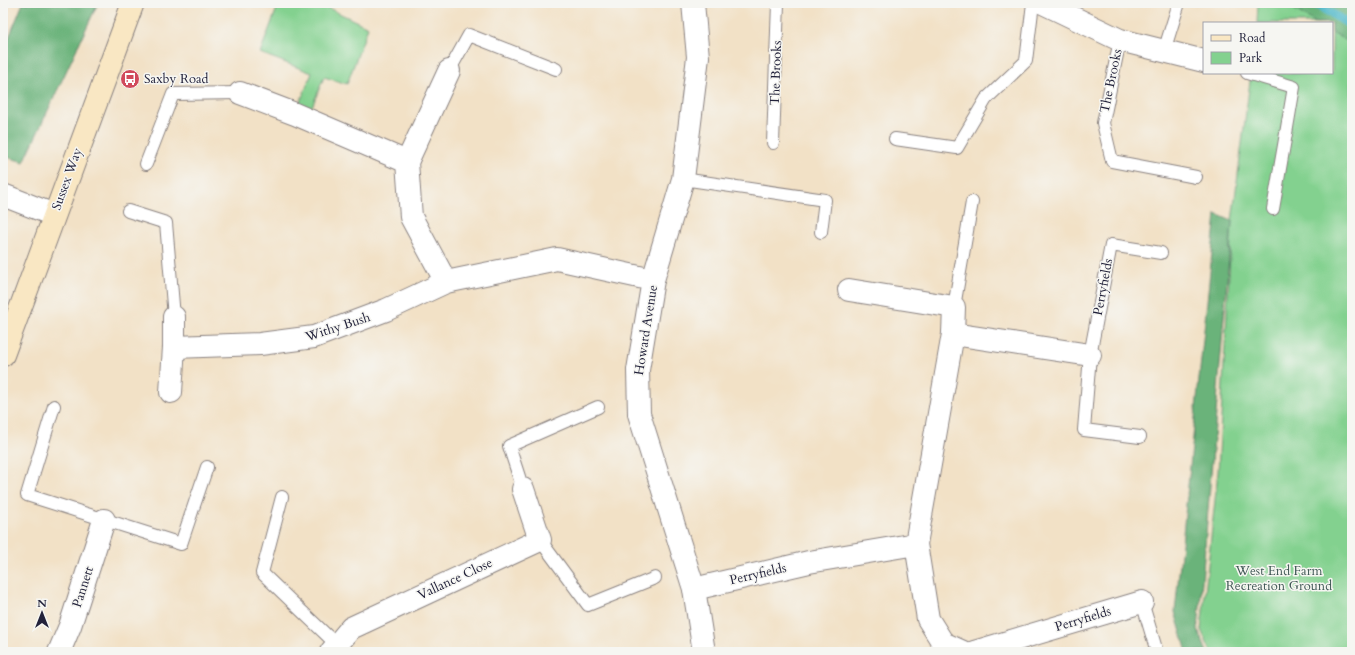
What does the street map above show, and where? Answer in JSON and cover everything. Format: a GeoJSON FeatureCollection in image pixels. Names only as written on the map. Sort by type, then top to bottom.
{"type":"FeatureCollection","features":[{"type":"Feature","properties":{"kind":"street","name":"Sussex Way"},"geometry":{"type":"LineString","coordinates":[[3,355],[133,3]]}},
{"type":"Feature","properties":{"kind":"street","name":"Howard Avenue"},"geometry":{"type":"LineString","coordinates":[[693,3],[698,57],[683,179],[654,280],[638,370],[640,414],[694,589],[704,652]]}},
{"type":"Feature","properties":{"kind":"street","name":"The Brooks"},"geometry":{"type":"LineString","coordinates":[[1043,3],[1120,40],[1203,61]]}},
{"type":"Feature","properties":{"kind":"street"},"geometry":{"type":"LineString","coordinates":[[446,282],[411,217],[407,162],[449,71]]}},
{"type":"Feature","properties":{"kind":"street"},"geometry":{"type":"LineString","coordinates":[[240,94],[295,114],[407,162]]}},
{"type":"Feature","properties":{"kind":"street"},"geometry":{"type":"LineString","coordinates":[[3,196],[54,215]]}},
{"type":"Feature","properties":{"kind":"street","name":"Withy Bush"},"geometry":{"type":"LineString","coordinates":[[174,348],[260,344],[314,337],[386,310],[446,282],[557,259],[654,280]]}},
{"type":"Feature","properties":{"kind":"street"},"geometry":{"type":"LineString","coordinates":[[849,290],[954,307],[953,334],[916,544],[928,619],[943,643],[963,652]]}},
{"type":"Feature","properties":{"kind":"street"},"geometry":{"type":"LineString","coordinates":[[171,392],[174,348],[174,317]]}},
{"type":"Feature","properties":{"kind":"street"},"geometry":{"type":"LineString","coordinates":[[953,334],[1090,354]]}},
{"type":"Feature","properties":{"kind":"street"},"geometry":{"type":"LineString","coordinates":[[523,489],[540,540]]}},
{"type":"Feature","properties":{"kind":"street","name":"Pannett"},"geometry":{"type":"LineString","coordinates":[[59,652],[70,626],[104,520]]}},
{"type":"Feature","properties":{"kind":"street","name":"Vallance Close"},"geometry":{"type":"LineString","coordinates":[[334,649],[351,628],[540,540]]}},
{"type":"Feature","properties":{"kind":"street","name":"Perryfields"},"geometry":{"type":"LineString","coordinates":[[694,589],[809,562],[916,544]]}},
{"type":"Feature","properties":{"kind":"street","name":"Perryfields"},"geometry":{"type":"LineString","coordinates":[[974,652],[1142,602]]}},
{"type":"Feature","properties":{"kind":"lane","name":"The Brooks"},"geometry":{"type":"LineString","coordinates":[[773,143],[778,3]]}},
{"type":"Feature","properties":{"kind":"lane"},"geometry":{"type":"LineString","coordinates":[[895,139],[958,148],[986,100],[1026,61],[1033,3]]}},
{"type":"Feature","properties":{"kind":"lane"},"geometry":{"type":"LineString","coordinates":[[1164,51],[1180,3]]}},
{"type":"Feature","properties":{"kind":"lane"},"geometry":{"type":"LineString","coordinates":[[449,71],[469,35],[556,69]]}},
{"type":"Feature","properties":{"kind":"lane","name":"The Brooks"},"geometry":{"type":"LineString","coordinates":[[1120,40],[1103,123],[1112,161],[1196,177]]}},
{"type":"Feature","properties":{"kind":"lane"},"geometry":{"type":"LineString","coordinates":[[1250,74],[1294,87],[1273,209]]}},
{"type":"Feature","properties":{"kind":"lane"},"geometry":{"type":"LineString","coordinates":[[146,164],[174,94],[240,94]]}},
{"type":"Feature","properties":{"kind":"lane"},"geometry":{"type":"LineString","coordinates":[[683,179],[825,200],[821,232]]}},
{"type":"Feature","properties":{"kind":"lane"},"geometry":{"type":"LineString","coordinates":[[954,307],[972,202]]}},
{"type":"Feature","properties":{"kind":"lane"},"geometry":{"type":"LineString","coordinates":[[128,211],[166,224],[174,317]]}},
{"type":"Feature","properties":{"kind":"lane","name":"Perryfields"},"geometry":{"type":"LineString","coordinates":[[1140,437],[1084,430],[1090,354],[1111,245],[1161,253]]}},
{"type":"Feature","properties":{"kind":"lane"},"geometry":{"type":"LineString","coordinates":[[54,406],[27,495],[181,544],[207,468]]}},
{"type":"Feature","properties":{"kind":"lane"},"geometry":{"type":"LineString","coordinates":[[523,489],[509,446],[598,407]]}},
{"type":"Feature","properties":{"kind":"lane"},"geometry":{"type":"LineString","coordinates":[[282,497],[262,573],[334,649]]}},
{"type":"Feature","properties":{"kind":"lane"},"geometry":{"type":"LineString","coordinates":[[540,540],[588,605],[655,578]]}},
{"type":"Feature","properties":{"kind":"lane","name":"Perryfields"},"geometry":{"type":"LineString","coordinates":[[1142,602],[1157,652]]}},
{"type":"Feature","properties":{"kind":"green space"},"geometry":{"type":"Polygon","coordinates":[[[23,3],[98,3],[24,162],[3,156],[3,52],[23,3]]]}},
{"type":"Feature","properties":{"kind":"green space"},"geometry":{"type":"Polygon","coordinates":[[[279,3],[318,3],[368,27],[347,84],[324,77],[307,119],[295,114],[312,73],[260,53],[279,3]]]}},
{"type":"Feature","properties":{"kind":"green space","name":"West End Farm Recreation Ground"},"geometry":{"type":"Polygon","coordinates":[[[1258,3],[1352,3],[1352,652],[1211,652],[1201,630],[1218,472],[1232,221],[1251,74],[1333,74],[1333,22],[1257,22],[1258,3]]]}},
{"type":"Feature","properties":{"kind":"green space"},"geometry":{"type":"Polygon","coordinates":[[[1284,3],[1352,3],[1352,44],[1333,33],[1333,22],[1314,22],[1284,3]]]}},
{"type":"Feature","properties":{"kind":"green space"},"geometry":{"type":"Polygon","coordinates":[[[1216,214],[1232,221],[1198,630],[1207,652],[1187,652],[1175,612],[1216,214]]]}},
{"type":"Feature","properties":{"kind":"waterway"},"geometry":{"type":"LineString","coordinates":[[1314,3],[1352,26]]}},
{"type":"Feature","properties":{"kind":"place","name":"Saxby Road"},"geometry":{"type":"Point","coordinates":[130,79]}}]}
